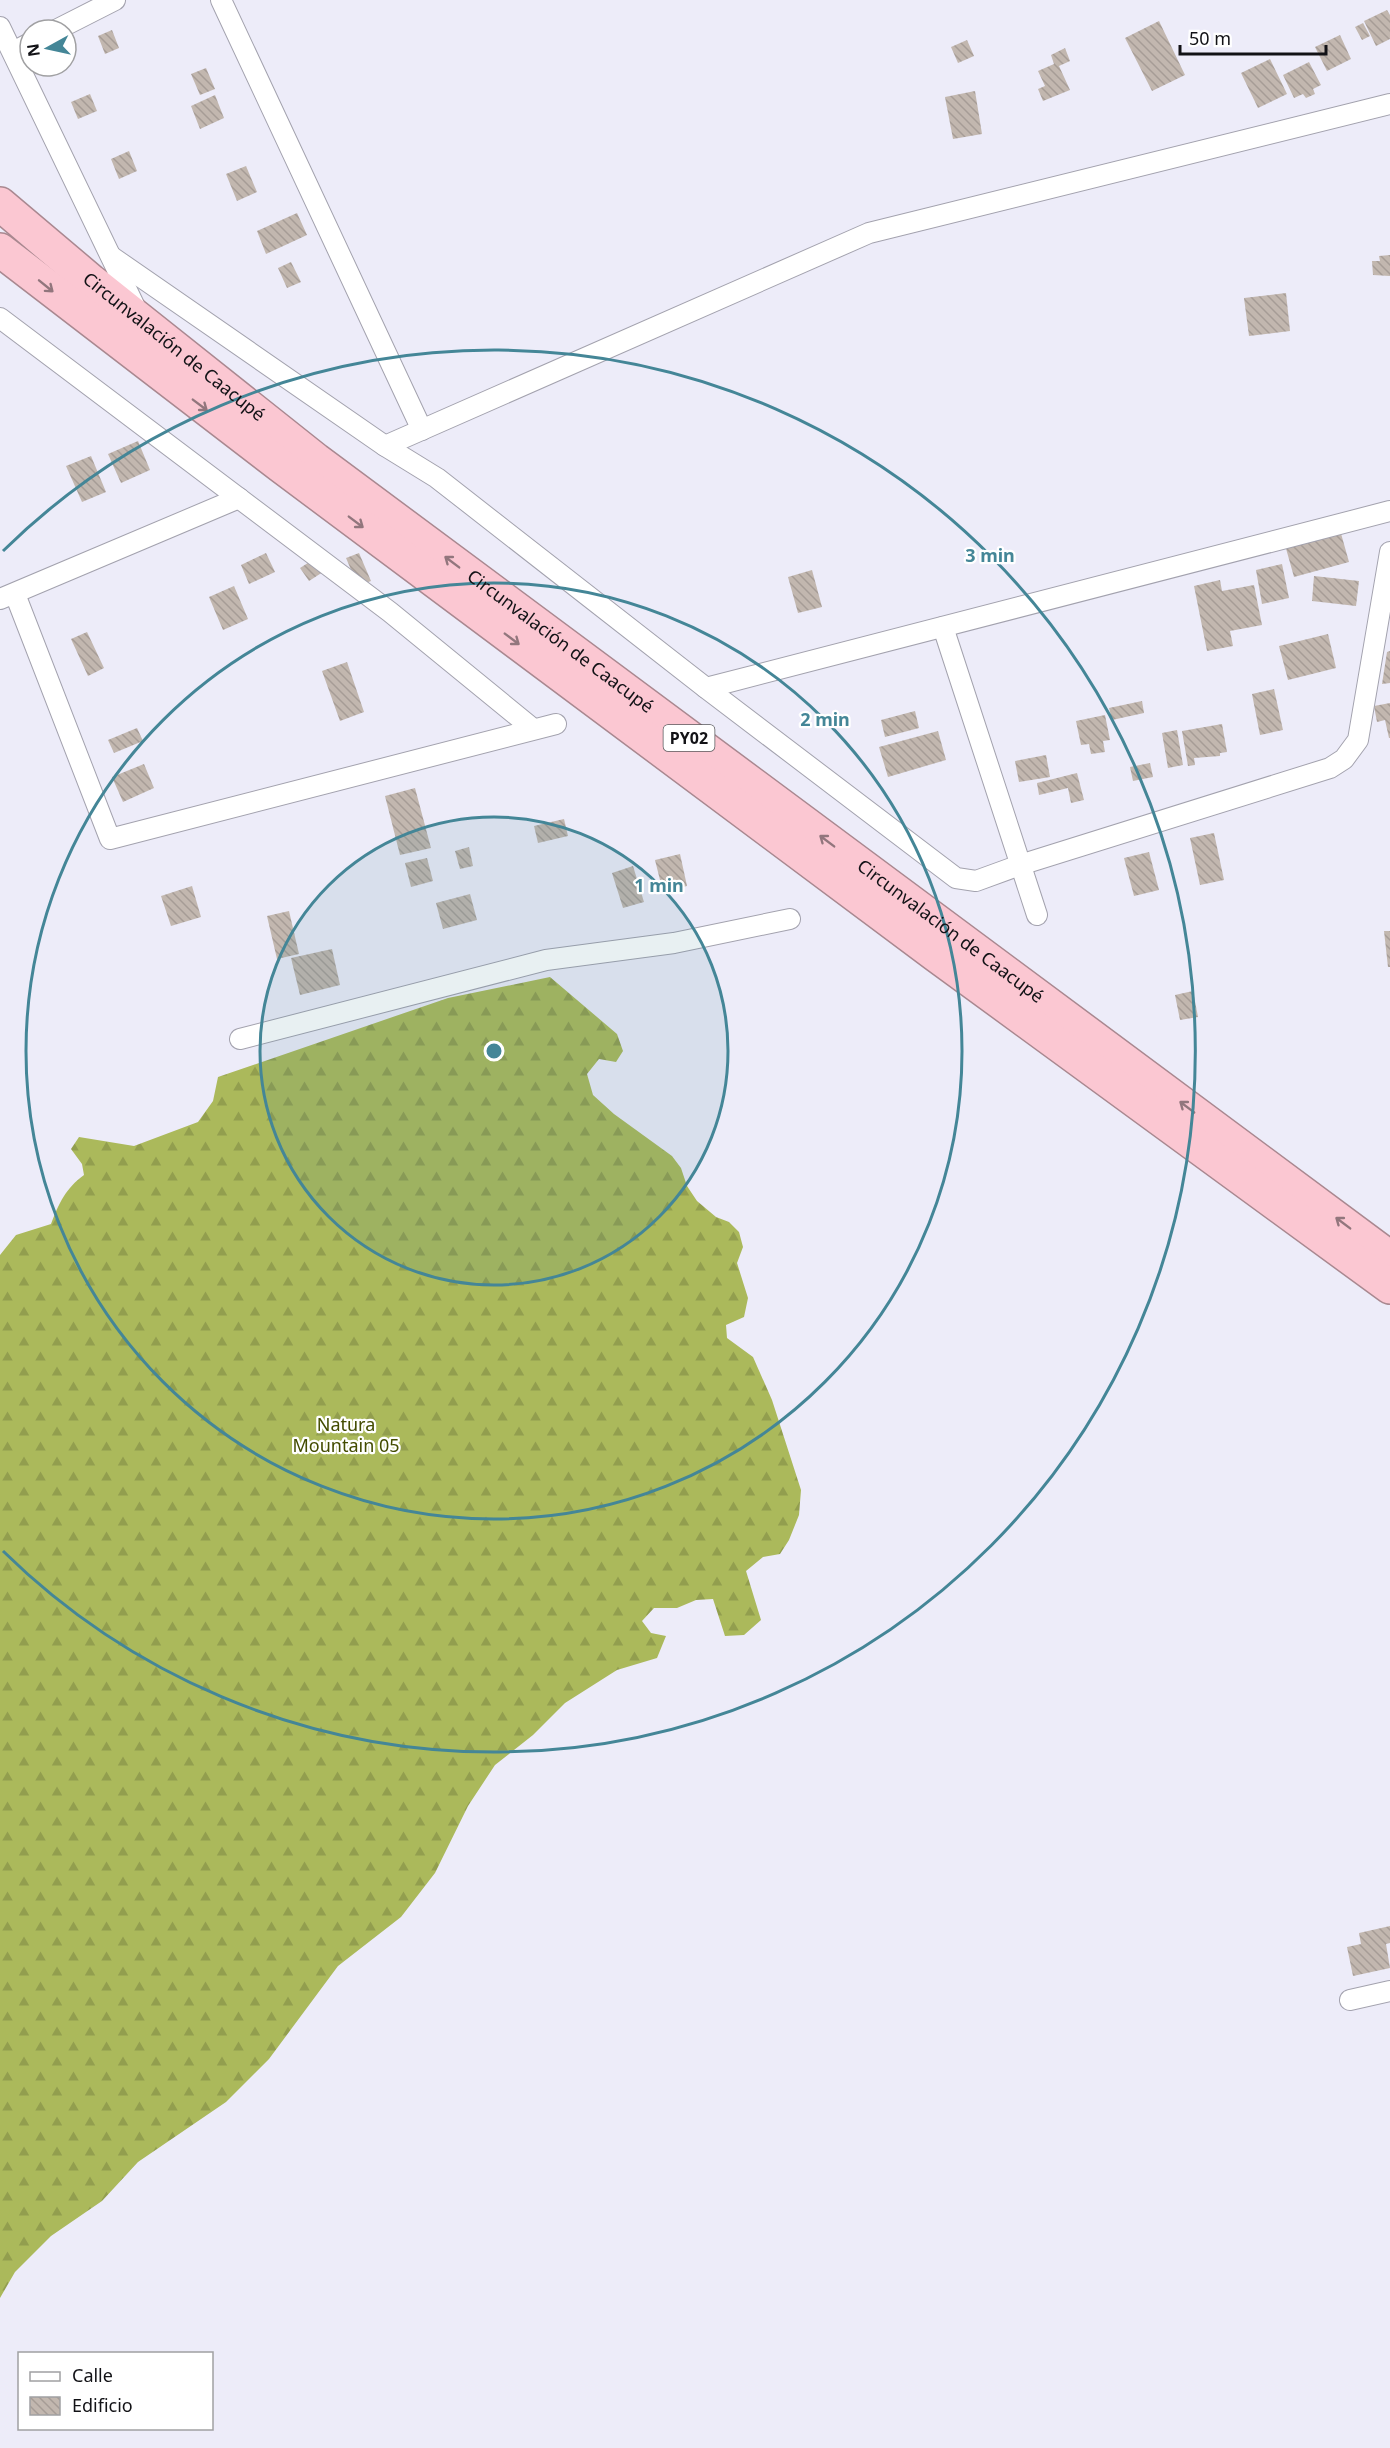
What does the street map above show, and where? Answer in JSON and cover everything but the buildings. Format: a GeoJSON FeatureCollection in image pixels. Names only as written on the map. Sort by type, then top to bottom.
{"type":"FeatureCollection","features":[{"type":"Feature","properties":{"kind":"highway","name":"Circunvalación de Caacupé"},"geometry":{"type":"LineString","coordinates":[[0,204],[143,322],[335,474],[1390,1258]]}},
{"type":"Feature","properties":{"kind":"highway","name":"Circunvalación de Caacupé"},"geometry":{"type":"LineString","coordinates":[[0,250],[280,466],[926,948],[1390,1287]]}},
{"type":"Feature","properties":{"kind":"street"},"geometry":{"type":"LineString","coordinates":[[78,19],[115,0]]}},
{"type":"Feature","properties":{"kind":"street"},"geometry":{"type":"LineString","coordinates":[[221,0],[422,430]]}},
{"type":"Feature","properties":{"kind":"street"},"geometry":{"type":"LineString","coordinates":[[0,27],[18,44]]}},
{"type":"Feature","properties":{"kind":"street"},"geometry":{"type":"LineString","coordinates":[[35,78],[111,257],[143,322]]}},
{"type":"Feature","properties":{"kind":"street"},"geometry":{"type":"LineString","coordinates":[[385,446],[869,232],[1390,104]]}},
{"type":"Feature","properties":{"kind":"street"},"geometry":{"type":"LineString","coordinates":[[111,257],[385,446],[437,478],[706,688],[956,878],[976,881],[1020,865],[1330,768],[1344,759],[1358,740],[1390,552]]}},
{"type":"Feature","properties":{"kind":"street"},"geometry":{"type":"LineString","coordinates":[[0,318],[390,612],[532,728]]}},
{"type":"Feature","properties":{"kind":"street"},"geometry":{"type":"LineString","coordinates":[[239,498],[8,596],[110,838],[532,728],[556,724]]}},
{"type":"Feature","properties":{"kind":"street"},"geometry":{"type":"LineString","coordinates":[[706,688],[1390,511]]}},
{"type":"Feature","properties":{"kind":"street"},"geometry":{"type":"LineString","coordinates":[[943,627],[1037,915]]}},
{"type":"Feature","properties":{"kind":"street"},"geometry":{"type":"LineString","coordinates":[[240,1039],[546,960],[674,943],[790,919]]}},
{"type":"Feature","properties":{"kind":"street"},"geometry":{"type":"LineString","coordinates":[[1350,2000],[1390,1991]]}},
{"type":"Feature","properties":{"kind":"green space","name":"Natura Mountain 05"},"geometry":{"type":"Polygon","coordinates":[[[550,977],[617,1034],[623,1051],[616,1062],[599,1059],[587,1074],[593,1095],[614,1114],[672,1156],[681,1168],[687,1186],[697,1201],[716,1217],[729,1222],[739,1232],[743,1247],[737,1263],[748,1298],[744,1317],[726,1325],[727,1338],[753,1357],[772,1400],[801,1490],[799,1515],[789,1540],[780,1554],[763,1557],[746,1571],[761,1620],[744,1635],[725,1636],[713,1599],[696,1600],[677,1608],[654,1608],[642,1621],[651,1633],[666,1636],[657,1658],[617,1670],[565,1703],[533,1735],[495,1765],[468,1806],[435,1873],[401,1917],[338,1966],[269,2059],[226,2102],[138,2162],[102,2201],[51,2236],[15,2272],[0,2298],[0,1255],[16,1235],[51,1224],[64,1196],[84,1175],[82,1164],[71,1149],[79,1137],[134,1146],[198,1122],[213,1101],[218,1077],[448,998],[550,977]]]}}]}
